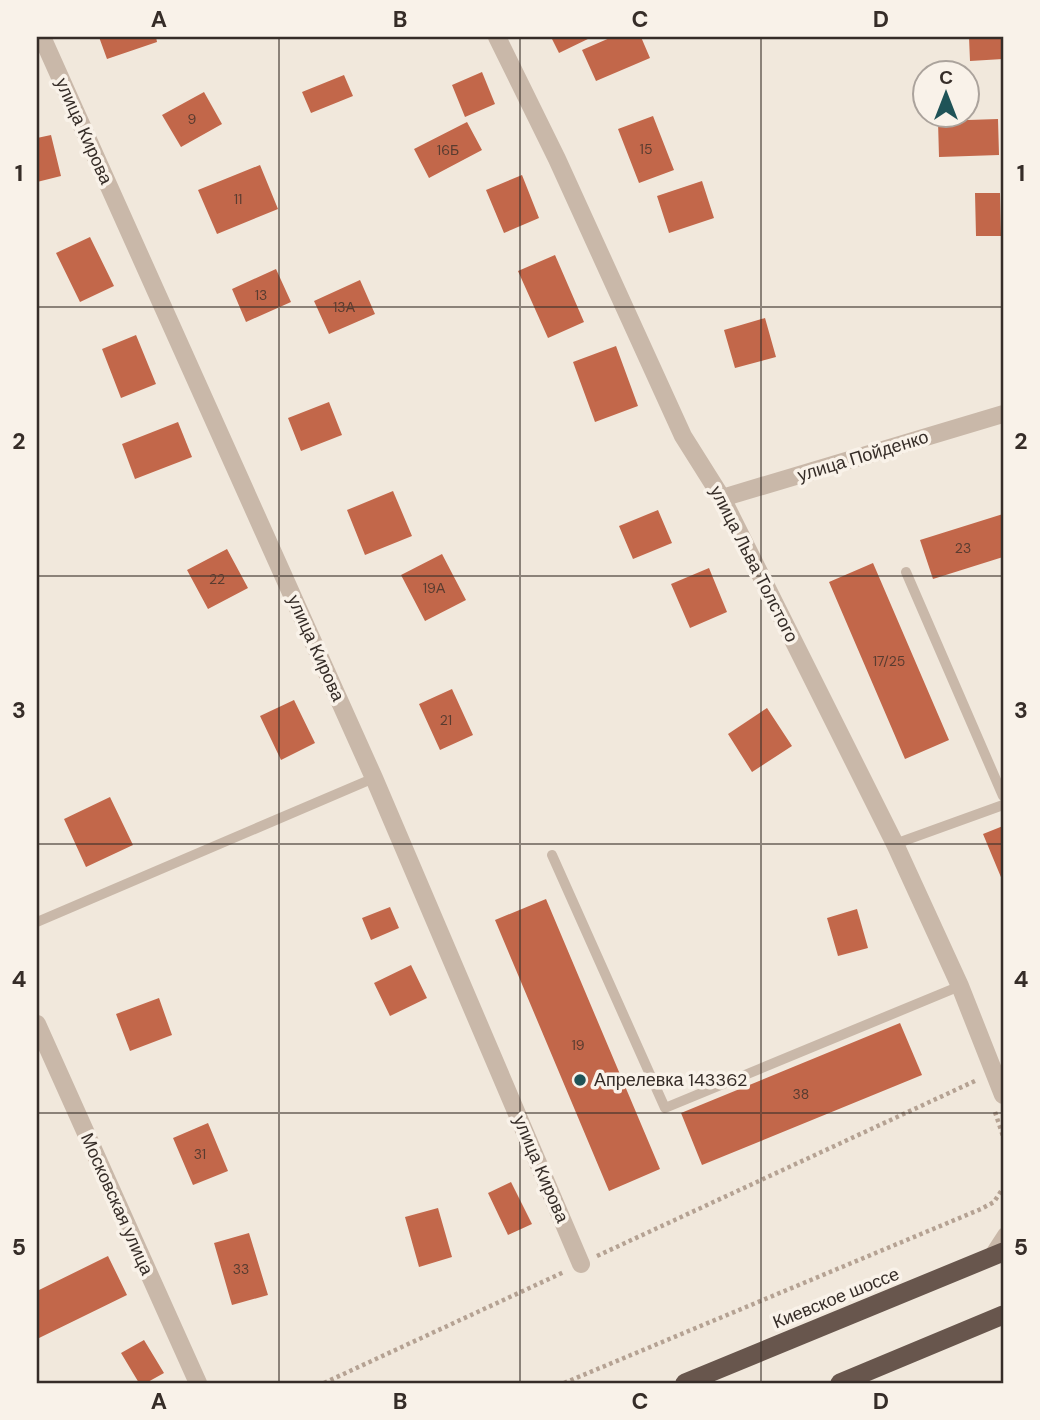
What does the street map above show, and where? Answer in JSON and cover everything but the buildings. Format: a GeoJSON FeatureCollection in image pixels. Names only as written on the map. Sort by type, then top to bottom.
{"type":"FeatureCollection","features":[{"type":"Feature","properties":{"kind":"highway","name":"Киевское шоссе"},"geometry":{"type":"LineString","coordinates":[[685,1383],[1003,1252]]}},
{"type":"Feature","properties":{"kind":"highway"},"geometry":{"type":"LineString","coordinates":[[840,1383],[1003,1315]]}},
{"type":"Feature","properties":{"kind":"street","name":"улица Кирова"},"geometry":{"type":"LineString","coordinates":[[42,37],[374,778],[581,1264]]}},
{"type":"Feature","properties":{"kind":"street","name":"улица Льва Толстого"},"geometry":{"type":"LineString","coordinates":[[497,37],[557,159],[683,436],[722,498],[895,844],[960,986],[1003,1095]]}},
{"type":"Feature","properties":{"kind":"street","name":"улица Пойденко"},"geometry":{"type":"LineString","coordinates":[[722,498],[1003,414]]}},
{"type":"Feature","properties":{"kind":"street","name":"Московская улица"},"geometry":{"type":"LineString","coordinates":[[37,1024],[198,1383]]}},
{"type":"Feature","properties":{"kind":"lane"},"geometry":{"type":"LineString","coordinates":[[906,572],[1003,796]]}},
{"type":"Feature","properties":{"kind":"lane"},"geometry":{"type":"LineString","coordinates":[[37,922],[374,778]]}},
{"type":"Feature","properties":{"kind":"lane"},"geometry":{"type":"LineString","coordinates":[[895,844],[1003,805]]}},
{"type":"Feature","properties":{"kind":"lane"},"geometry":{"type":"LineString","coordinates":[[552,855],[665,1108],[960,986]]}},
{"type":"Feature","properties":{"kind":"lane"},"geometry":{"type":"LineString","coordinates":[[984,1260],[1003,1233]]}},
{"type":"Feature","properties":{"kind":"path"},"geometry":{"type":"LineString","coordinates":[[324,1383],[983,1077]]}},
{"type":"Feature","properties":{"kind":"path"},"geometry":{"type":"LineString","coordinates":[[564,1383],[981,1209],[994,1202],[1003,1188]]}},
{"type":"Feature","properties":{"kind":"place","name":"Апрелевка 143362"},"geometry":{"type":"Point","coordinates":[580,1080]}}]}
